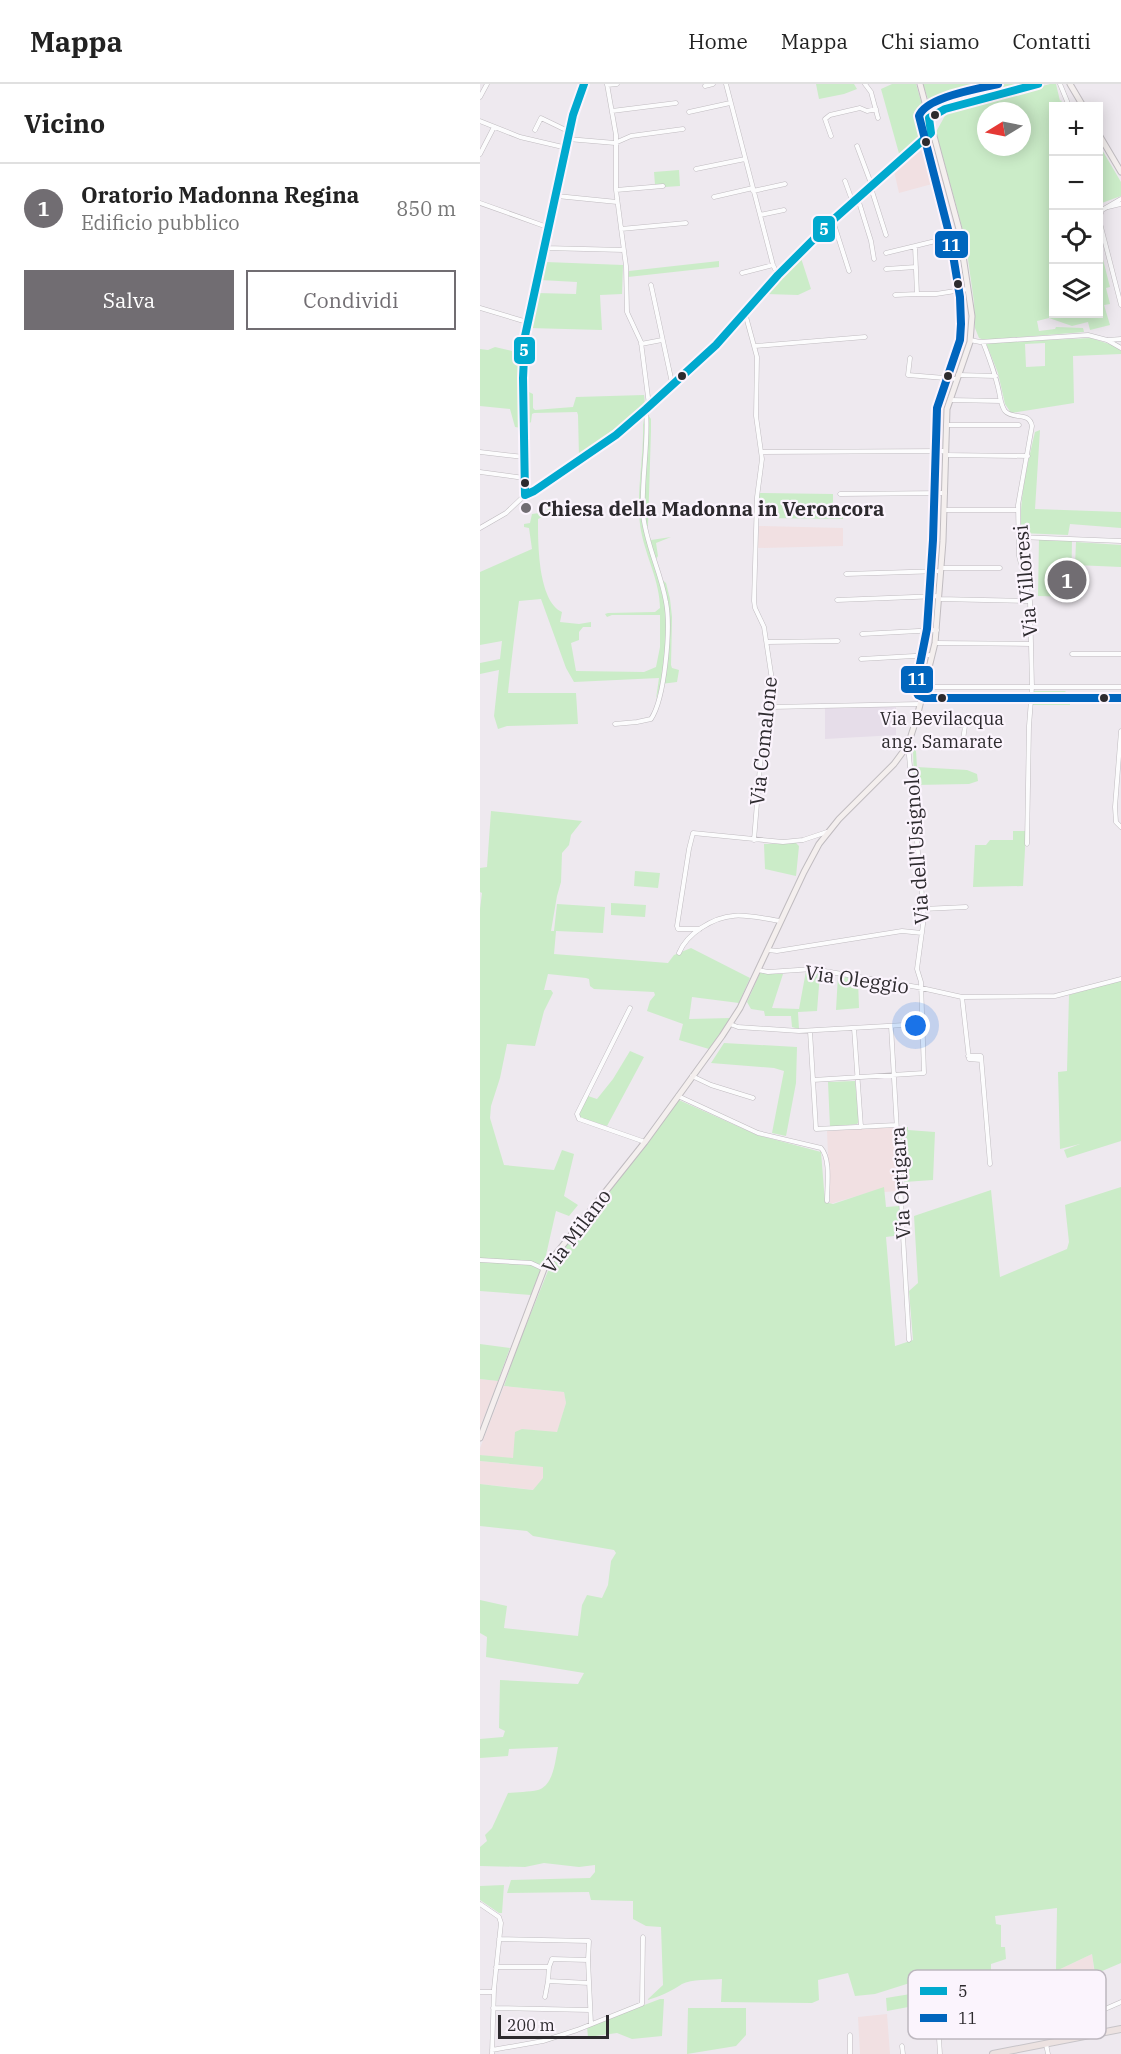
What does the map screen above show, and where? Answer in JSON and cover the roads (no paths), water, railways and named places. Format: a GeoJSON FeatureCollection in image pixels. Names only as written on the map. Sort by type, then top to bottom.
{"type":"FeatureCollection","features":[{"type":"Feature","properties":{"kind":"main road"},"geometry":{"type":"LineString","coordinates":[[1106,2032],[1121,2029]]}},
{"type":"Feature","properties":{"kind":"main road"},"geometry":{"type":"LineString","coordinates":[[993,2054],[1070,2039]]}},
{"type":"Feature","properties":{"kind":"street"},"geometry":{"type":"LineString","coordinates":[[480,97],[487,84]]}},
{"type":"Feature","properties":{"kind":"street"},"geometry":{"type":"LineString","coordinates":[[527,494],[524,478],[523,359],[527,322],[550,228],[574,110],[584,84]]}},
{"type":"Feature","properties":{"kind":"street"},"geometry":{"type":"LineString","coordinates":[[615,724],[651,719],[664,679],[668,628],[666,602],[646,534],[643,514],[648,407],[641,344],[627,313],[624,250],[616,190],[616,143],[607,85],[617,84]]}},
{"type":"Feature","properties":{"kind":"street"},"geometry":{"type":"LineString","coordinates":[[705,86],[713,84]]}},
{"type":"Feature","properties":{"kind":"street"},"geometry":{"type":"LineString","coordinates":[[726,84],[773,265],[778,275]]}},
{"type":"Feature","properties":{"kind":"street"},"geometry":{"type":"LineString","coordinates":[[865,84],[871,92],[878,118]]}},
{"type":"Feature","properties":{"kind":"street"},"geometry":{"type":"LineString","coordinates":[[871,92],[872,84]]}},
{"type":"Feature","properties":{"kind":"street"},"geometry":{"type":"LineString","coordinates":[[908,745],[921,704],[937,630],[945,493],[946,425],[950,400],[970,340],[972,316],[960,235],[920,84]]}},
{"type":"Feature","properties":{"kind":"street"},"geometry":{"type":"LineString","coordinates":[[929,118],[945,109],[1038,84]]}},
{"type":"Feature","properties":{"kind":"street"},"geometry":{"type":"LineString","coordinates":[[1060,84],[1068,102]]}},
{"type":"Feature","properties":{"kind":"street"},"geometry":{"type":"LineString","coordinates":[[1070,84],[1081,102]]}},
{"type":"Feature","properties":{"kind":"street"},"geometry":{"type":"LineString","coordinates":[[612,111],[676,103]]}},
{"type":"Feature","properties":{"kind":"street"},"geometry":{"type":"LineString","coordinates":[[689,112],[730,103]]}},
{"type":"Feature","properties":{"kind":"street"},"geometry":{"type":"LineString","coordinates":[[831,136],[825,119],[830,115],[860,108],[867,111],[876,109]]}},
{"type":"Feature","properties":{"kind":"street"},"geometry":{"type":"LineString","coordinates":[[535,130],[541,118],[570,132]]}},
{"type":"Feature","properties":{"kind":"street"},"geometry":{"type":"LineString","coordinates":[[480,121],[520,136],[567,148]]}},
{"type":"Feature","properties":{"kind":"street"},"geometry":{"type":"LineString","coordinates":[[480,154],[494,127]]}},
{"type":"Feature","properties":{"kind":"street"},"geometry":{"type":"LineString","coordinates":[[568,139],[616,143],[631,135],[683,129]]}},
{"type":"Feature","properties":{"kind":"street"},"geometry":{"type":"LineString","coordinates":[[480,528],[506,513],[527,494],[612,437],[648,407],[713,348],[778,275],[833,220],[932,131]]}},
{"type":"Feature","properties":{"kind":"street"},"geometry":{"type":"LineString","coordinates":[[1103,141],[1121,172]]}},
{"type":"Feature","properties":{"kind":"street"},"geometry":{"type":"LineString","coordinates":[[857,146],[872,187],[885,235]]}},
{"type":"Feature","properties":{"kind":"street"},"geometry":{"type":"LineString","coordinates":[[696,168],[745,159]]}},
{"type":"Feature","properties":{"kind":"street"},"geometry":{"type":"LineString","coordinates":[[845,181],[853,203]]}},
{"type":"Feature","properties":{"kind":"street"},"geometry":{"type":"LineString","coordinates":[[714,197],[785,184]]}},
{"type":"Feature","properties":{"kind":"street"},"geometry":{"type":"LineString","coordinates":[[616,190],[663,186]]}},
{"type":"Feature","properties":{"kind":"street"},"geometry":{"type":"LineString","coordinates":[[557,196],[617,202]]}},
{"type":"Feature","properties":{"kind":"street"},"geometry":{"type":"LineString","coordinates":[[858,198],[874,259]]}},
{"type":"Feature","properties":{"kind":"street"},"geometry":{"type":"LineString","coordinates":[[1103,209],[1121,199]]}},
{"type":"Feature","properties":{"kind":"street"},"geometry":{"type":"LineString","coordinates":[[480,203],[550,228]]}},
{"type":"Feature","properties":{"kind":"street"},"geometry":{"type":"LineString","coordinates":[[1103,209],[1121,204]]}},
{"type":"Feature","properties":{"kind":"street"},"geometry":{"type":"LineString","coordinates":[[760,215],[784,210]]}},
{"type":"Feature","properties":{"kind":"street"},"geometry":{"type":"LineString","coordinates":[[833,220],[849,272]]}},
{"type":"Feature","properties":{"kind":"street"},"geometry":{"type":"LineString","coordinates":[[621,229],[686,223]]}},
{"type":"Feature","properties":{"kind":"street"},"geometry":{"type":"LineString","coordinates":[[886,253],[960,235]]}},
{"type":"Feature","properties":{"kind":"street"},"geometry":{"type":"LineString","coordinates":[[1103,240],[1121,305]]}},
{"type":"Feature","properties":{"kind":"street"},"geometry":{"type":"LineString","coordinates":[[915,246],[917,294]]}},
{"type":"Feature","properties":{"kind":"street"},"geometry":{"type":"LineString","coordinates":[[545,248],[624,250]]}},
{"type":"Feature","properties":{"kind":"street"},"geometry":{"type":"LineString","coordinates":[[742,273],[773,265]]}},
{"type":"Feature","properties":{"kind":"street"},"geometry":{"type":"LineString","coordinates":[[886,269],[916,267]]}},
{"type":"Feature","properties":{"kind":"street"},"geometry":{"type":"LineString","coordinates":[[651,285],[672,383]]}},
{"type":"Feature","properties":{"kind":"street"},"geometry":{"type":"LineString","coordinates":[[895,295],[969,289]]}},
{"type":"Feature","properties":{"kind":"street"},"geometry":{"type":"LineString","coordinates":[[480,308],[527,322]]}},
{"type":"Feature","properties":{"kind":"street","name":"Via Comalone"},"geometry":{"type":"LineString","coordinates":[[745,313],[755,346],[756,416],[762,459],[757,497],[754,601],[762,620],[772,670],[771,707],[761,754],[754,840]]}},
{"type":"Feature","properties":{"kind":"street"},"geometry":{"type":"LineString","coordinates":[[970,340],[983,342],[1085,335],[1107,340],[1121,348]]}},
{"type":"Feature","properties":{"kind":"street"},"geometry":{"type":"LineString","coordinates":[[755,346],[865,337]]}},
{"type":"Feature","properties":{"kind":"street"},"geometry":{"type":"LineString","coordinates":[[1107,340],[1120,338]]}},
{"type":"Feature","properties":{"kind":"street"},"geometry":{"type":"LineString","coordinates":[[641,344],[662,340]]}},
{"type":"Feature","properties":{"kind":"street"},"geometry":{"type":"LineString","coordinates":[[950,400],[1001,401],[996,376],[983,342]]}},
{"type":"Feature","properties":{"kind":"street"},"geometry":{"type":"LineString","coordinates":[[910,358],[908,375],[996,376]]}},
{"type":"Feature","properties":{"kind":"street","name":"Via Villoresi"},"geometry":{"type":"LineString","coordinates":[[1001,401],[1007,413],[1027,418],[1032,422],[1018,510],[1020,560],[1030,601],[1032,687],[1026,844]]}},
{"type":"Feature","properties":{"kind":"street"},"geometry":{"type":"LineString","coordinates":[[946,425],[1019,425]]}},
{"type":"Feature","properties":{"kind":"street"},"geometry":{"type":"LineString","coordinates":[[480,452],[524,457]]}},
{"type":"Feature","properties":{"kind":"street"},"geometry":{"type":"LineString","coordinates":[[761,452],[1028,456]]}},
{"type":"Feature","properties":{"kind":"street"},"geometry":{"type":"LineString","coordinates":[[480,472],[524,478]]}},
{"type":"Feature","properties":{"kind":"street"},"geometry":{"type":"LineString","coordinates":[[840,494],[945,493]]}},
{"type":"Feature","properties":{"kind":"street"},"geometry":{"type":"LineString","coordinates":[[944,510],[1018,510]]}},
{"type":"Feature","properties":{"kind":"street"},"geometry":{"type":"LineString","coordinates":[[1019,537],[1121,541]]}},
{"type":"Feature","properties":{"kind":"street"},"geometry":{"type":"LineString","coordinates":[[846,574],[1000,568]]}},
{"type":"Feature","properties":{"kind":"street"},"geometry":{"type":"LineString","coordinates":[[837,600],[939,598],[1030,601]]}},
{"type":"Feature","properties":{"kind":"street"},"geometry":{"type":"LineString","coordinates":[[862,634],[937,630]]}},
{"type":"Feature","properties":{"kind":"street"},"geometry":{"type":"LineString","coordinates":[[767,642],[838,641]]}},
{"type":"Feature","properties":{"kind":"street"},"geometry":{"type":"LineString","coordinates":[[935,643],[1031,644]]}},
{"type":"Feature","properties":{"kind":"street"},"geometry":{"type":"LineString","coordinates":[[1072,654],[1121,654]]}},
{"type":"Feature","properties":{"kind":"street"},"geometry":{"type":"LineString","coordinates":[[861,659],[932,655]]}},
{"type":"Feature","properties":{"kind":"street"},"geometry":{"type":"LineString","coordinates":[[925,687],[1121,687]]}},
{"type":"Feature","properties":{"kind":"street"},"geometry":{"type":"LineString","coordinates":[[771,707],[921,704]]}},
{"type":"Feature","properties":{"kind":"street"},"geometry":{"type":"LineString","coordinates":[[917,717],[965,726],[963,740]]}},
{"type":"Feature","properties":{"kind":"street"},"geometry":{"type":"LineString","coordinates":[[1121,732],[1115,807],[1116,822],[1121,827]]}},
{"type":"Feature","properties":{"kind":"street","name":"Via Milano"},"geometry":{"type":"LineString","coordinates":[[480,1438],[544,1269],[645,1142],[735,1017],[809,862],[828,832],[894,764],[908,745]]}},
{"type":"Feature","properties":{"kind":"street","name":"Via dell'Usignolo"},"geometry":{"type":"LineString","coordinates":[[893,1076],[924,1073],[921,980],[917,969],[923,909],[908,745]]}},
{"type":"Feature","properties":{"kind":"street"},"geometry":{"type":"LineString","coordinates":[[700,929],[678,929],[677,926],[692,835],[695,832],[754,840],[798,841],[828,832]]}},
{"type":"Feature","properties":{"kind":"street"},"geometry":{"type":"LineString","coordinates":[[923,909],[966,907]]}},
{"type":"Feature","properties":{"kind":"street"},"geometry":{"type":"LineString","coordinates":[[678,953],[700,929],[725,915],[780,921]]}},
{"type":"Feature","properties":{"kind":"street"},"geometry":{"type":"LineString","coordinates":[[767,950],[777,951],[905,931],[922,933]]}},
{"type":"Feature","properties":{"kind":"street","name":"Via Oleggio"},"geometry":{"type":"LineString","coordinates":[[758,970],[768,972],[813,969],[921,988]]}},
{"type":"Feature","properties":{"kind":"street"},"geometry":{"type":"LineString","coordinates":[[921,988],[962,997],[1055,996],[1121,979]]}},
{"type":"Feature","properties":{"kind":"street"},"geometry":{"type":"LineString","coordinates":[[962,997],[968,1056],[980,1056],[981,1060],[990,1164]]}},
{"type":"Feature","properties":{"kind":"street"},"geometry":{"type":"LineString","coordinates":[[630,1008],[577,1114],[579,1119],[645,1142]]}},
{"type":"Feature","properties":{"kind":"street"},"geometry":{"type":"LineString","coordinates":[[730,1024],[738,1027],[810,1030],[922,1024]]}},
{"type":"Feature","properties":{"kind":"street","name":"Via Ortigara"},"geometry":{"type":"LineString","coordinates":[[891,1026],[909,1340]]}},
{"type":"Feature","properties":{"kind":"street"},"geometry":{"type":"LineString","coordinates":[[854,1028],[861,1127]]}},
{"type":"Feature","properties":{"kind":"street"},"geometry":{"type":"LineString","coordinates":[[810,1030],[816,1129],[896,1125]]}},
{"type":"Feature","properties":{"kind":"street"},"geometry":{"type":"LineString","coordinates":[[692,1076],[711,1085],[753,1098]]}},
{"type":"Feature","properties":{"kind":"street"},"geometry":{"type":"LineString","coordinates":[[813,1080],[893,1076]]}},
{"type":"Feature","properties":{"kind":"street"},"geometry":{"type":"LineString","coordinates":[[678,1096],[758,1133],[821,1148],[826,1159],[827,1201]]}},
{"type":"Feature","properties":{"kind":"street"},"geometry":{"type":"LineString","coordinates":[[480,1260],[531,1263],[544,1269]]}},
{"type":"Feature","properties":{"kind":"street"},"geometry":{"type":"LineString","coordinates":[[480,1904],[500,1919],[492,2052],[543,2041],[642,2004],[643,1937]]}},
{"type":"Feature","properties":{"kind":"street"},"geometry":{"type":"LineString","coordinates":[[500,1939],[589,1941],[591,2024]]}},
{"type":"Feature","properties":{"kind":"street"},"geometry":{"type":"LineString","coordinates":[[545,1997],[552,1959],[588,1960]]}},
{"type":"Feature","properties":{"kind":"street"},"geometry":{"type":"LineString","coordinates":[[496,1967],[549,1967]]}},
{"type":"Feature","properties":{"kind":"street"},"geometry":{"type":"LineString","coordinates":[[548,1981],[589,1983]]}},
{"type":"Feature","properties":{"kind":"street"},"geometry":{"type":"LineString","coordinates":[[480,1992],[494,1992]]}},
{"type":"Feature","properties":{"kind":"street"},"geometry":{"type":"LineString","coordinates":[[1106,2009],[1121,2002]]}},
{"type":"Feature","properties":{"kind":"street"},"geometry":{"type":"LineString","coordinates":[[493,2008],[590,2010]]}},
{"type":"Feature","properties":{"kind":"street"},"geometry":{"type":"LineString","coordinates":[[850,2035],[850,2054]]}},
{"type":"Feature","properties":{"kind":"street"},"geometry":{"type":"LineString","coordinates":[[939,2039],[940,2054]]}},
{"type":"Feature","properties":{"kind":"street"},"geometry":{"type":"LineString","coordinates":[[1046,2044],[1048,2054]]}},
{"type":"Feature","properties":{"kind":"street"},"geometry":{"type":"LineString","coordinates":[[902,2046],[903,2054]]}},
{"type":"Feature","properties":{"kind":"place","name":"Chiesa della Madonna in Veroncora"},"geometry":{"type":"Point","coordinates":[526,508]}},
{"type":"Feature","properties":{"kind":"place","name":"Oratorio Madonna Regina"},"geometry":{"type":"Point","coordinates":[1067,580]}},
{"type":"Feature","properties":{"kind":"place","name":"Via Bevilacqua ang. Samarate"},"geometry":{"type":"Point","coordinates":[942,698]}}]}
